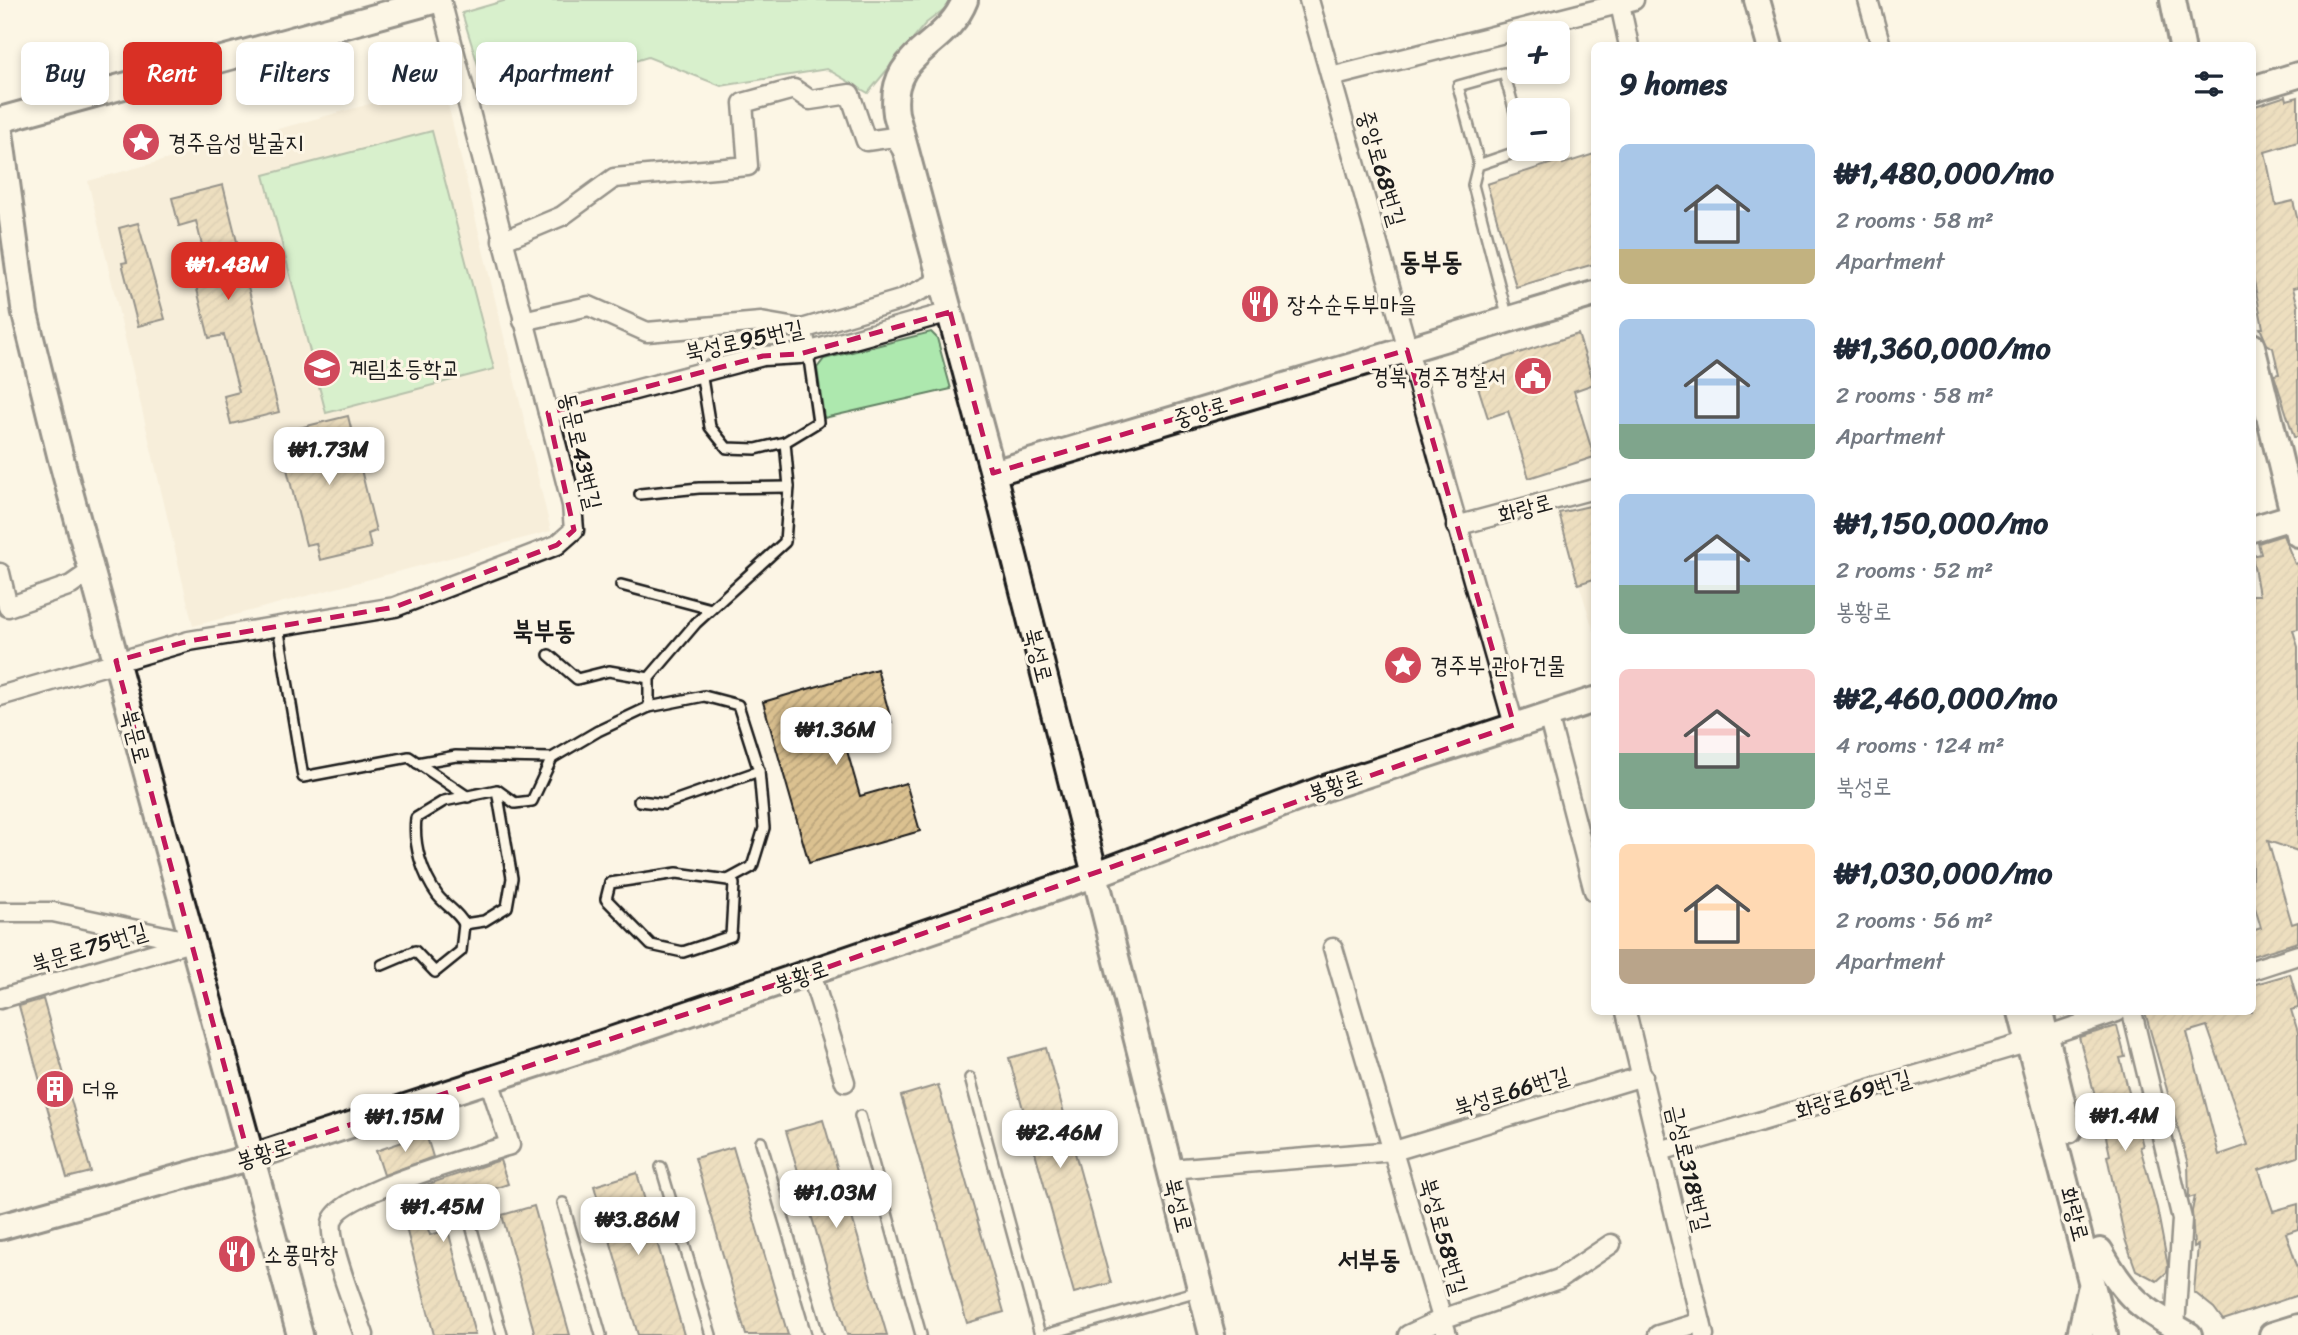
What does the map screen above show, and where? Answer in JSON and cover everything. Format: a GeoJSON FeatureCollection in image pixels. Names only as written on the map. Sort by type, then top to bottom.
{"type":"FeatureCollection","features":[{"type":"Feature","properties":{"kind":"street"},"geometry":{"type":"LineString","coordinates":[[0,120],[439,0]]}},
{"type":"Feature","properties":{"kind":"street","name":"동문로43번길"},"geometry":{"type":"LineString","coordinates":[[0,696],[190,641],[395,607],[558,545],[574,530],[572,505],[439,0]]}},
{"type":"Feature","properties":{"kind":"street","name":"북성로"},"geometry":{"type":"LineString","coordinates":[[964,0],[958,16],[907,64],[897,77],[893,94],[908,160],[993,473],[1212,1335]]}},
{"type":"Feature","properties":{"kind":"street","name":"중앙로68번길"},"geometry":{"type":"LineString","coordinates":[[1309,0],[1407,350]]}},
{"type":"Feature","properties":{"kind":"street"},"geometry":{"type":"LineString","coordinates":[[1757,0],[1769,42]]}},
{"type":"Feature","properties":{"kind":"street"},"geometry":{"type":"LineString","coordinates":[[1775,0],[1786,42]]}},
{"type":"Feature","properties":{"kind":"street"},"geometry":{"type":"LineString","coordinates":[[1868,0],[1880,42]]}},
{"type":"Feature","properties":{"kind":"street"},"geometry":{"type":"LineString","coordinates":[[2173,0],[2181,42]]}},
{"type":"Feature","properties":{"kind":"street"},"geometry":{"type":"LineString","coordinates":[[1331,77],[1627,2],[1629,42]]}},
{"type":"Feature","properties":{"kind":"street"},"geometry":{"type":"LineString","coordinates":[[2256,88],[2298,75]]}},
{"type":"Feature","properties":{"kind":"street"},"geometry":{"type":"LineString","coordinates":[[502,241],[562,216],[614,178],[748,166],[743,103],[794,89],[810,100],[850,94],[866,141],[894,137],[908,160]]}},
{"type":"Feature","properties":{"kind":"street","name":"북문로"},"geometry":{"type":"LineString","coordinates":[[0,132],[25,314],[91,571],[249,1158],[300,1335]]}},
{"type":"Feature","properties":{"kind":"street"},"geometry":{"type":"LineString","coordinates":[[523,321],[589,306],[647,332],[761,322],[802,330],[900,300],[934,284],[938,270]]}},
{"type":"Feature","properties":{"kind":"street","name":"중앙로"},"geometry":{"type":"LineString","coordinates":[[993,473],[1591,294]]}},
{"type":"Feature","properties":{"kind":"street","name":"북성로95번길"},"geometry":{"type":"LineString","coordinates":[[548,414],[762,356],[808,352],[950,312]]}},
{"type":"Feature","properties":{"kind":"street"},"geometry":{"type":"LineString","coordinates":[[802,330],[808,352]]}},
{"type":"Feature","properties":{"kind":"street"},"geometry":{"type":"LineString","coordinates":[[1407,350],[1514,725]]}},
{"type":"Feature","properties":{"kind":"street"},"geometry":{"type":"LineString","coordinates":[[2256,362],[2296,522],[2256,528]]}},
{"type":"Feature","properties":{"kind":"street","name":"화랑로"},"geometry":{"type":"LineString","coordinates":[[1456,526],[1591,490]]}},
{"type":"Feature","properties":{"kind":"street"},"geometry":{"type":"LineString","coordinates":[[0,573],[8,607],[71,585],[91,571]]}},
{"type":"Feature","properties":{"kind":"street","name":"봉황로"},"geometry":{"type":"LineString","coordinates":[[0,1227],[249,1158],[489,1080],[1094,875],[1328,787],[1591,701]]}},
{"type":"Feature","properties":{"kind":"street"},"geometry":{"type":"LineString","coordinates":[[1548,715],[1591,880]]}},
{"type":"Feature","properties":{"kind":"street"},"geometry":{"type":"LineString","coordinates":[[0,912],[53,912],[191,942]]}},
{"type":"Feature","properties":{"kind":"street","name":"북문로75번길"},"geometry":{"type":"LineString","coordinates":[[0,999],[191,942]]}},
{"type":"Feature","properties":{"kind":"street"},"geometry":{"type":"LineString","coordinates":[[1333,948],[1394,1151]]}},
{"type":"Feature","properties":{"kind":"street"},"geometry":{"type":"LineString","coordinates":[[2256,969],[2298,956]]}},
{"type":"Feature","properties":{"kind":"street"},"geometry":{"type":"LineString","coordinates":[[811,973],[845,1083]]}},
{"type":"Feature","properties":{"kind":"street","name":"금성로318번길"},"geometry":{"type":"LineString","coordinates":[[1627,1015],[1702,1329]]}},
{"type":"Feature","properties":{"kind":"street","name":"화랑로"},"geometry":{"type":"LineString","coordinates":[[2023,1015],[2037,1039],[2095,1259],[2123,1335]]}},
{"type":"Feature","properties":{"kind":"street","name":"화랑로"},"geometry":{"type":"LineString","coordinates":[[2037,1039],[2040,1015]]}},
{"type":"Feature","properties":{"kind":"street","name":"화랑로69번길"},"geometry":{"type":"LineString","coordinates":[[1660,1151],[2037,1039],[2108,1015]]}},
{"type":"Feature","properties":{"kind":"street"},"geometry":{"type":"LineString","coordinates":[[2133,1015],[2182,1219],[2182,1331]]}},
{"type":"Feature","properties":{"kind":"street","name":"북성로66번길"},"geometry":{"type":"LineString","coordinates":[[1170,1169],[1394,1151],[1643,1076]]}},
{"type":"Feature","properties":{"kind":"street"},"geometry":{"type":"LineString","coordinates":[[364,1335],[333,1240],[332,1222],[337,1211],[361,1195],[510,1144],[489,1080]]}},
{"type":"Feature","properties":{"kind":"street","name":"북성로58번길"},"geometry":{"type":"LineString","coordinates":[[1394,1151],[1445,1327]]}},
{"type":"Feature","properties":{"kind":"street"},"geometry":{"type":"LineString","coordinates":[[1408,1335],[1445,1327],[1559,1279],[1611,1244]]}},
{"type":"Feature","properties":{"kind":"street"},"geometry":{"type":"LineString","coordinates":[[2095,1259],[2138,1304],[2182,1331]]}},
{"type":"Feature","properties":{"kind":"street"},"geometry":{"type":"LineString","coordinates":[[2080,1335],[2095,1259]]}},
{"type":"Feature","properties":{"kind":"street","name":"화랑로"},"geometry":{"type":"LineString","coordinates":[[2095,1259],[2105,1335]]}},
{"type":"Feature","properties":{"kind":"street"},"geometry":{"type":"LineString","coordinates":[[2272,1335],[2298,1327]]}},
{"type":"Feature","properties":{"kind":"street"},"geometry":{"type":"LineString","coordinates":[[1658,1335],[1702,1329]]}},
{"type":"Feature","properties":{"kind":"lane"},"geometry":{"type":"LineString","coordinates":[[1509,320],[1473,185],[1479,164],[1458,86],[1504,73],[1511,98]]}},
{"type":"Feature","properties":{"kind":"lane"},"geometry":{"type":"LineString","coordinates":[[1479,164],[1507,155]]}},
{"type":"Feature","properties":{"kind":"lane"},"geometry":{"type":"LineString","coordinates":[[701,372],[710,427],[727,448],[756,449],[785,442],[818,422],[808,352]]}},
{"type":"Feature","properties":{"kind":"lane"},"geometry":{"type":"LineString","coordinates":[[649,707],[649,678],[711,609],[785,542],[789,487],[785,442]]}},
{"type":"Feature","properties":{"kind":"lane"},"geometry":{"type":"LineString","coordinates":[[640,494],[699,488],[789,487]]}},
{"type":"Feature","properties":{"kind":"lane"},"geometry":{"type":"LineString","coordinates":[[621,586],[711,609]]}},
{"type":"Feature","properties":{"kind":"lane"},"geometry":{"type":"LineString","coordinates":[[278,626],[303,777],[409,757],[468,797]]}},
{"type":"Feature","properties":{"kind":"lane"},"geometry":{"type":"LineString","coordinates":[[549,655],[578,679],[609,671],[649,678]]}},
{"type":"Feature","properties":{"kind":"lane"},"geometry":{"type":"LineString","coordinates":[[417,763],[456,756],[552,758],[598,731],[649,707],[704,696],[738,705],[760,771],[764,828],[752,867],[728,880],[677,873],[610,883],[606,899],[651,944],[683,952],[731,936],[734,884],[728,880]]}},
{"type":"Feature","properties":{"kind":"lane"},"geometry":{"type":"LineString","coordinates":[[382,965],[415,951],[435,972],[461,951],[464,924],[438,896],[414,840],[416,818],[444,801],[497,790],[515,803],[532,801],[552,758]]}},
{"type":"Feature","properties":{"kind":"lane"},"geometry":{"type":"LineString","coordinates":[[639,801],[665,804],[760,771]]}},
{"type":"Feature","properties":{"kind":"lane"},"geometry":{"type":"LineString","coordinates":[[464,924],[484,921],[507,907],[512,878],[497,790]]}},
{"type":"Feature","properties":{"kind":"lane"},"geometry":{"type":"LineString","coordinates":[[970,1078],[1042,1335],[1201,1290]]}},
{"type":"Feature","properties":{"kind":"lane"},"geometry":{"type":"LineString","coordinates":[[860,1116],[921,1335]]}},
{"type":"Feature","properties":{"kind":"lane"},"geometry":{"type":"LineString","coordinates":[[761,1142],[818,1335]]}},
{"type":"Feature","properties":{"kind":"lane"},"geometry":{"type":"LineString","coordinates":[[661,1167],[711,1335]]}},
{"type":"Feature","properties":{"kind":"lane"},"geometry":{"type":"LineString","coordinates":[[563,1203],[601,1335]]}},
{"type":"Feature","properties":{"kind":"lane"},"geometry":{"type":"LineString","coordinates":[[472,1229],[502,1335]]}},
{"type":"Feature","properties":{"kind":"highlighted area"},"geometry":{"type":"Polygon","coordinates":[[[950,312],[993,473],[1407,350],[1514,725],[811,973],[249,1158],[116,661],[189,641],[395,607],[557,545],[574,530],[548,413],[763,356],[800,354],[950,312]]]}},
{"type":"Feature","properties":{"kind":"shaded area","name":"계림초등학교"},"geometry":{"type":"Polygon","coordinates":[[[368,104],[448,105],[551,531],[193,626],[88,181],[368,104]]]}},
{"type":"Feature","properties":{"kind":"shaded area"},"geometry":{"type":"Polygon","coordinates":[[[1591,503],[1591,622],[1557,513],[1591,503]]]}},
{"type":"Feature","properties":{"kind":"green space"},"geometry":{"type":"Polygon","coordinates":[[[507,0],[956,0],[925,24],[868,93],[827,69],[721,86],[648,57],[637,60],[637,42],[476,42],[476,58],[462,13],[507,0]]]}},
{"type":"Feature","properties":{"kind":"green space"},"geometry":{"type":"Polygon","coordinates":[[[432,131],[494,369],[326,413],[264,175],[432,131]]]}},
{"type":"Feature","properties":{"kind":"green space"},"geometry":{"type":"Polygon","coordinates":[[[931,332],[937,338],[951,389],[824,418],[817,368],[824,359],[931,332]]]}},
{"type":"Feature","properties":{"kind":"building"},"geometry":{"type":"Polygon","coordinates":[[[2286,96],[2287,100],[2298,97],[2298,142],[2265,152],[2276,205],[2293,201],[2298,221],[2298,287],[2293,288],[2298,306],[2298,437],[2294,437],[2274,375],[2279,374],[2273,348],[2267,344],[2260,328],[2263,328],[2256,292],[2256,106],[2286,96]]]}},
{"type":"Feature","properties":{"kind":"building"},"geometry":{"type":"Polygon","coordinates":[[[1591,155],[1591,265],[1516,287],[1487,184],[1562,161],[1563,164],[1591,155]]]}},
{"type":"Feature","properties":{"kind":"building"},"geometry":{"type":"Polygon","coordinates":[[[223,185],[279,412],[231,424],[224,396],[239,392],[224,335],[209,338],[192,269],[199,267],[195,251],[203,249],[196,221],[179,226],[172,198],[223,185]]]}},
{"type":"Feature","properties":{"kind":"building"},"geometry":{"type":"Polygon","coordinates":[[[138,223],[165,319],[138,326],[122,263],[127,262],[119,228],[138,223]]]}},
{"type":"Feature","properties":{"kind":"building"},"geometry":{"type":"Polygon","coordinates":[[[1578,334],[1591,375],[1591,385],[1574,391],[1591,447],[1591,458],[1529,478],[1508,411],[1488,418],[1472,368],[1578,334]]]}},
{"type":"Feature","properties":{"kind":"building"},"geometry":{"type":"Polygon","coordinates":[[[348,416],[376,531],[368,534],[371,548],[320,560],[316,543],[306,545],[278,433],[348,416]]]}},
{"type":"Feature","properties":{"kind":"building"},"geometry":{"type":"Polygon","coordinates":[[[1591,506],[1591,580],[1578,584],[1559,513],[1591,506]]]}},
{"type":"Feature","properties":{"kind":"building"},"geometry":{"type":"Polygon","coordinates":[[[2283,535],[2295,564],[2298,563],[2298,629],[2293,630],[2298,647],[2298,851],[2268,841],[2292,924],[2298,922],[2298,942],[2256,955],[2256,930],[2261,928],[2256,911],[2256,595],[2259,595],[2256,555],[2261,554],[2258,543],[2283,535]]]}},
{"type":"Feature","properties":{"kind":"building"},"geometry":{"type":"Polygon","coordinates":[[[877,669],[892,723],[843,737],[860,796],[906,783],[920,831],[809,863],[763,702],[877,669]]]}},
{"type":"Feature","properties":{"kind":"building"},"geometry":{"type":"Polygon","coordinates":[[[2290,974],[2298,1002],[2298,1008],[2291,1010],[2298,1032],[2298,1157],[2259,1170],[2273,1211],[2298,1204],[2298,1229],[2286,1233],[2298,1268],[2298,1295],[2223,1320],[2214,1308],[2194,1292],[2198,1245],[2194,1247],[2192,1211],[2195,1196],[2189,1198],[2188,1164],[2146,1015],[2256,1015],[2256,984],[2290,974]],[[2207,1026],[2187,1032],[2219,1155],[2248,1145],[2207,1026]]]}},
{"type":"Feature","properties":{"kind":"building","name":"더유"},"geometry":{"type":"Polygon","coordinates":[[[43,999],[91,1172],[67,1178],[19,1006],[43,999]]]}},
{"type":"Feature","properties":{"kind":"building"},"geometry":{"type":"Polygon","coordinates":[[[2117,1026],[2125,1057],[2120,1058],[2143,1146],[2140,1147],[2157,1208],[2168,1266],[2167,1272],[2157,1281],[2136,1270],[2125,1239],[2107,1156],[2110,1155],[2105,1132],[2079,1037],[2117,1026]]]}},
{"type":"Feature","properties":{"kind":"building"},"geometry":{"type":"Polygon","coordinates":[[[1046,1048],[1111,1283],[1074,1293],[1009,1058],[1046,1048]]]}},
{"type":"Feature","properties":{"kind":"building"},"geometry":{"type":"Polygon","coordinates":[[[938,1085],[1004,1312],[967,1323],[901,1096],[938,1085]]]}},
{"type":"Feature","properties":{"kind":"building"},"geometry":{"type":"Polygon","coordinates":[[[823,1120],[887,1335],[847,1335],[786,1131],[823,1120]]]}},
{"type":"Feature","properties":{"kind":"building"},"geometry":{"type":"Polygon","coordinates":[[[426,1134],[433,1157],[384,1175],[376,1151],[426,1134]]]}},
{"type":"Feature","properties":{"kind":"building"},"geometry":{"type":"Polygon","coordinates":[[[733,1147],[788,1335],[746,1335],[695,1158],[733,1147]]]}},
{"type":"Feature","properties":{"kind":"building"},"geometry":{"type":"Polygon","coordinates":[[[500,1160],[508,1184],[423,1213],[430,1235],[448,1230],[475,1335],[434,1335],[404,1220],[399,1222],[390,1197],[500,1160]]]}},
{"type":"Feature","properties":{"kind":"building"},"geometry":{"type":"Polygon","coordinates":[[[637,1173],[684,1335],[638,1335],[594,1186],[637,1173]]]}},
{"type":"Feature","properties":{"kind":"building"},"geometry":{"type":"Polygon","coordinates":[[[534,1206],[570,1335],[535,1335],[502,1215],[534,1206]]]}},
{"type":"Feature","properties":{"kind":"place","name":"경주읍성 발굴지"},"geometry":{"type":"Point","coordinates":[141,142]}},
{"type":"Feature","properties":{"kind":"place","name":"장수순두부마을"},"geometry":{"type":"Point","coordinates":[1260,304]}},
{"type":"Feature","properties":{"kind":"place","name":"계림초등학교"},"geometry":{"type":"Point","coordinates":[322,368]}},
{"type":"Feature","properties":{"kind":"place","name":"경북 경주경찰서"},"geometry":{"type":"Point","coordinates":[1533,376]}},
{"type":"Feature","properties":{"kind":"place","name":"경주부 관아건물"},"geometry":{"type":"Point","coordinates":[1403,665]}},
{"type":"Feature","properties":{"kind":"place","name":"더유"},"geometry":{"type":"Point","coordinates":[55,1089]}},
{"type":"Feature","properties":{"kind":"place","name":"소풍막창"},"geometry":{"type":"Point","coordinates":[237,1254]}},
{"type":"Feature","properties":{"kind":"district","name":"동부동"},"geometry":{"type":"Point","coordinates":[1431,261]}},
{"type":"Feature","properties":{"kind":"district","name":"북부동"},"geometry":{"type":"Point","coordinates":[544,630]}},
{"type":"Feature","properties":{"kind":"district","name":"서부동"},"geometry":{"type":"Point","coordinates":[1369,1259]}}]}
